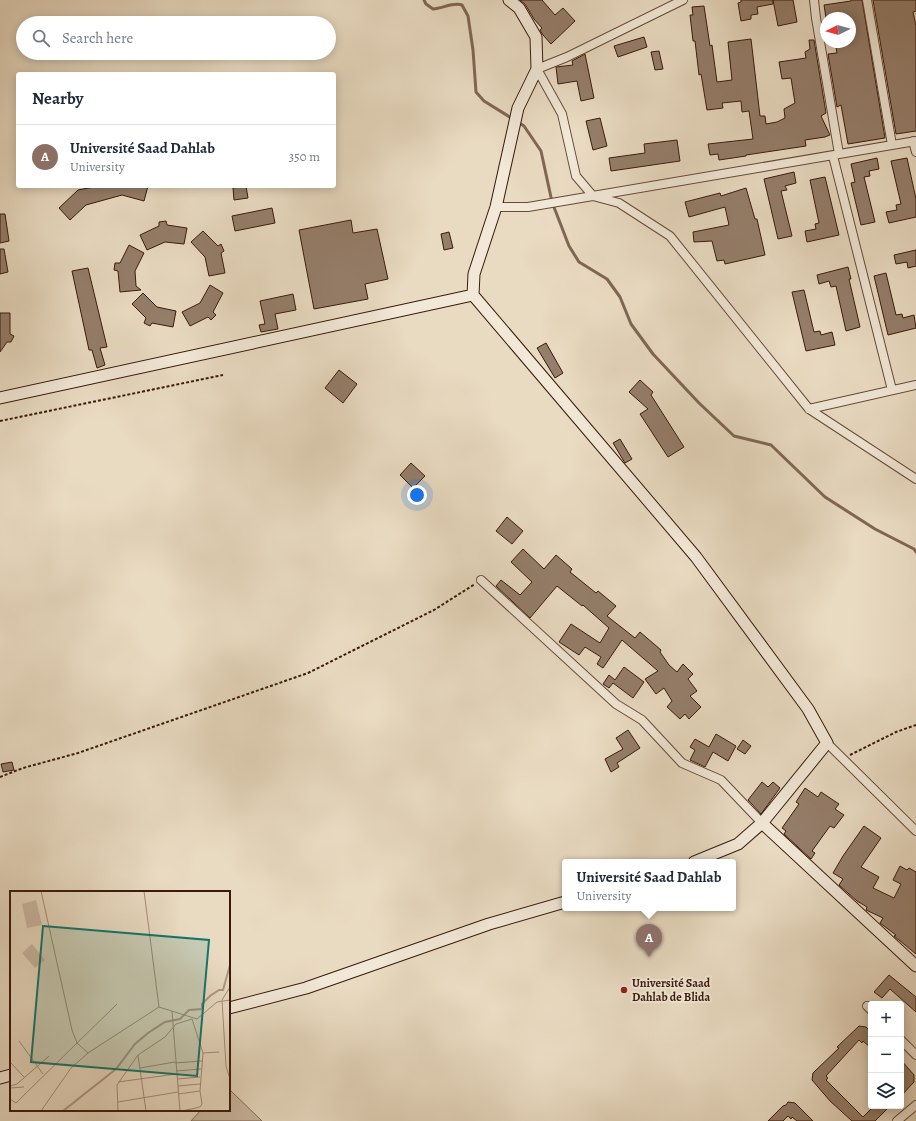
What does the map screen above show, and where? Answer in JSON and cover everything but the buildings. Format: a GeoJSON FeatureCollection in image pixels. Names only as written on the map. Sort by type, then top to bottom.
{"type":"FeatureCollection","features":[{"type":"Feature","properties":{"kind":"street"},"geometry":{"type":"LineString","coordinates":[[509,0],[519,8],[536,37],[537,69],[562,114],[576,176],[593,196],[619,203],[670,236],[808,409],[916,479]]}},
{"type":"Feature","properties":{"kind":"street"},"geometry":{"type":"LineString","coordinates":[[683,0],[537,69],[518,108],[496,207],[474,274],[473,295],[696,557],[808,709],[827,743],[916,831]]}},
{"type":"Feature","properties":{"kind":"street"},"geometry":{"type":"LineString","coordinates":[[814,0],[836,155],[892,390]]}},
{"type":"Feature","properties":{"kind":"street"},"geometry":{"type":"LineString","coordinates":[[867,0],[892,145]]}},
{"type":"Feature","properties":{"kind":"street"},"geometry":{"type":"LineString","coordinates":[[496,207],[528,207],[567,201],[915,141],[916,152]]}},
{"type":"Feature","properties":{"kind":"street"},"geometry":{"type":"LineString","coordinates":[[0,398],[473,295]]}},
{"type":"Feature","properties":{"kind":"street"},"geometry":{"type":"LineString","coordinates":[[808,409],[916,385]]}},
{"type":"Feature","properties":{"kind":"street"},"geometry":{"type":"LineString","coordinates":[[481,580],[616,704],[642,720],[682,763],[721,780],[762,823],[916,966]]}},
{"type":"Feature","properties":{"kind":"street"},"geometry":{"type":"LineString","coordinates":[[701,859],[738,844],[762,823],[827,743]]}},
{"type":"Feature","properties":{"kind":"street"},"geometry":{"type":"LineString","coordinates":[[230,1008],[306,988],[489,924],[562,903]]}},
{"type":"Feature","properties":{"kind":"street"},"geometry":{"type":"LineString","coordinates":[[904,1043],[916,1055]]}},
{"type":"Feature","properties":{"kind":"street"},"geometry":{"type":"LineString","coordinates":[[0,1078],[10,1075]]}},
{"type":"Feature","properties":{"kind":"street"},"geometry":{"type":"LineString","coordinates":[[897,1121],[916,1105]]}},
{"type":"Feature","properties":{"kind":"path"},"geometry":{"type":"LineString","coordinates":[[0,421],[223,375]]}},
{"type":"Feature","properties":{"kind":"path"},"geometry":{"type":"LineString","coordinates":[[0,777],[23,768],[85,750],[308,673],[434,610],[481,580]]}},
{"type":"Feature","properties":{"kind":"path"},"geometry":{"type":"LineString","coordinates":[[842,759],[896,732],[916,725]]}},
{"type":"Feature","properties":{"kind":"shaded area"},"geometry":{"type":"Polygon","coordinates":[[[230,1090],[262,1121],[191,1121],[200,1111],[230,1111],[230,1090]]]}},
{"type":"Feature","properties":{"kind":"waterway"},"geometry":{"type":"LineString","coordinates":[[424,0],[426,4],[433,9],[459,4],[462,5],[468,16],[473,50],[476,92],[484,101],[513,119]]}},
{"type":"Feature","properties":{"kind":"waterway"},"geometry":{"type":"LineString","coordinates":[[518,122],[524,126],[541,151],[552,202],[569,246],[579,262],[607,279],[620,297],[631,324],[653,354],[699,403],[734,436],[771,445],[825,497],[875,529],[914,549],[916,552]]}},
{"type":"Feature","properties":{"kind":"place","name":"Université Saad Dahlab"},"geometry":{"type":"Point","coordinates":[649,957]}},
{"type":"Feature","properties":{"kind":"place","name":"Université Saad Dahlab de Blida"},"geometry":{"type":"Point","coordinates":[624,990]}}]}
